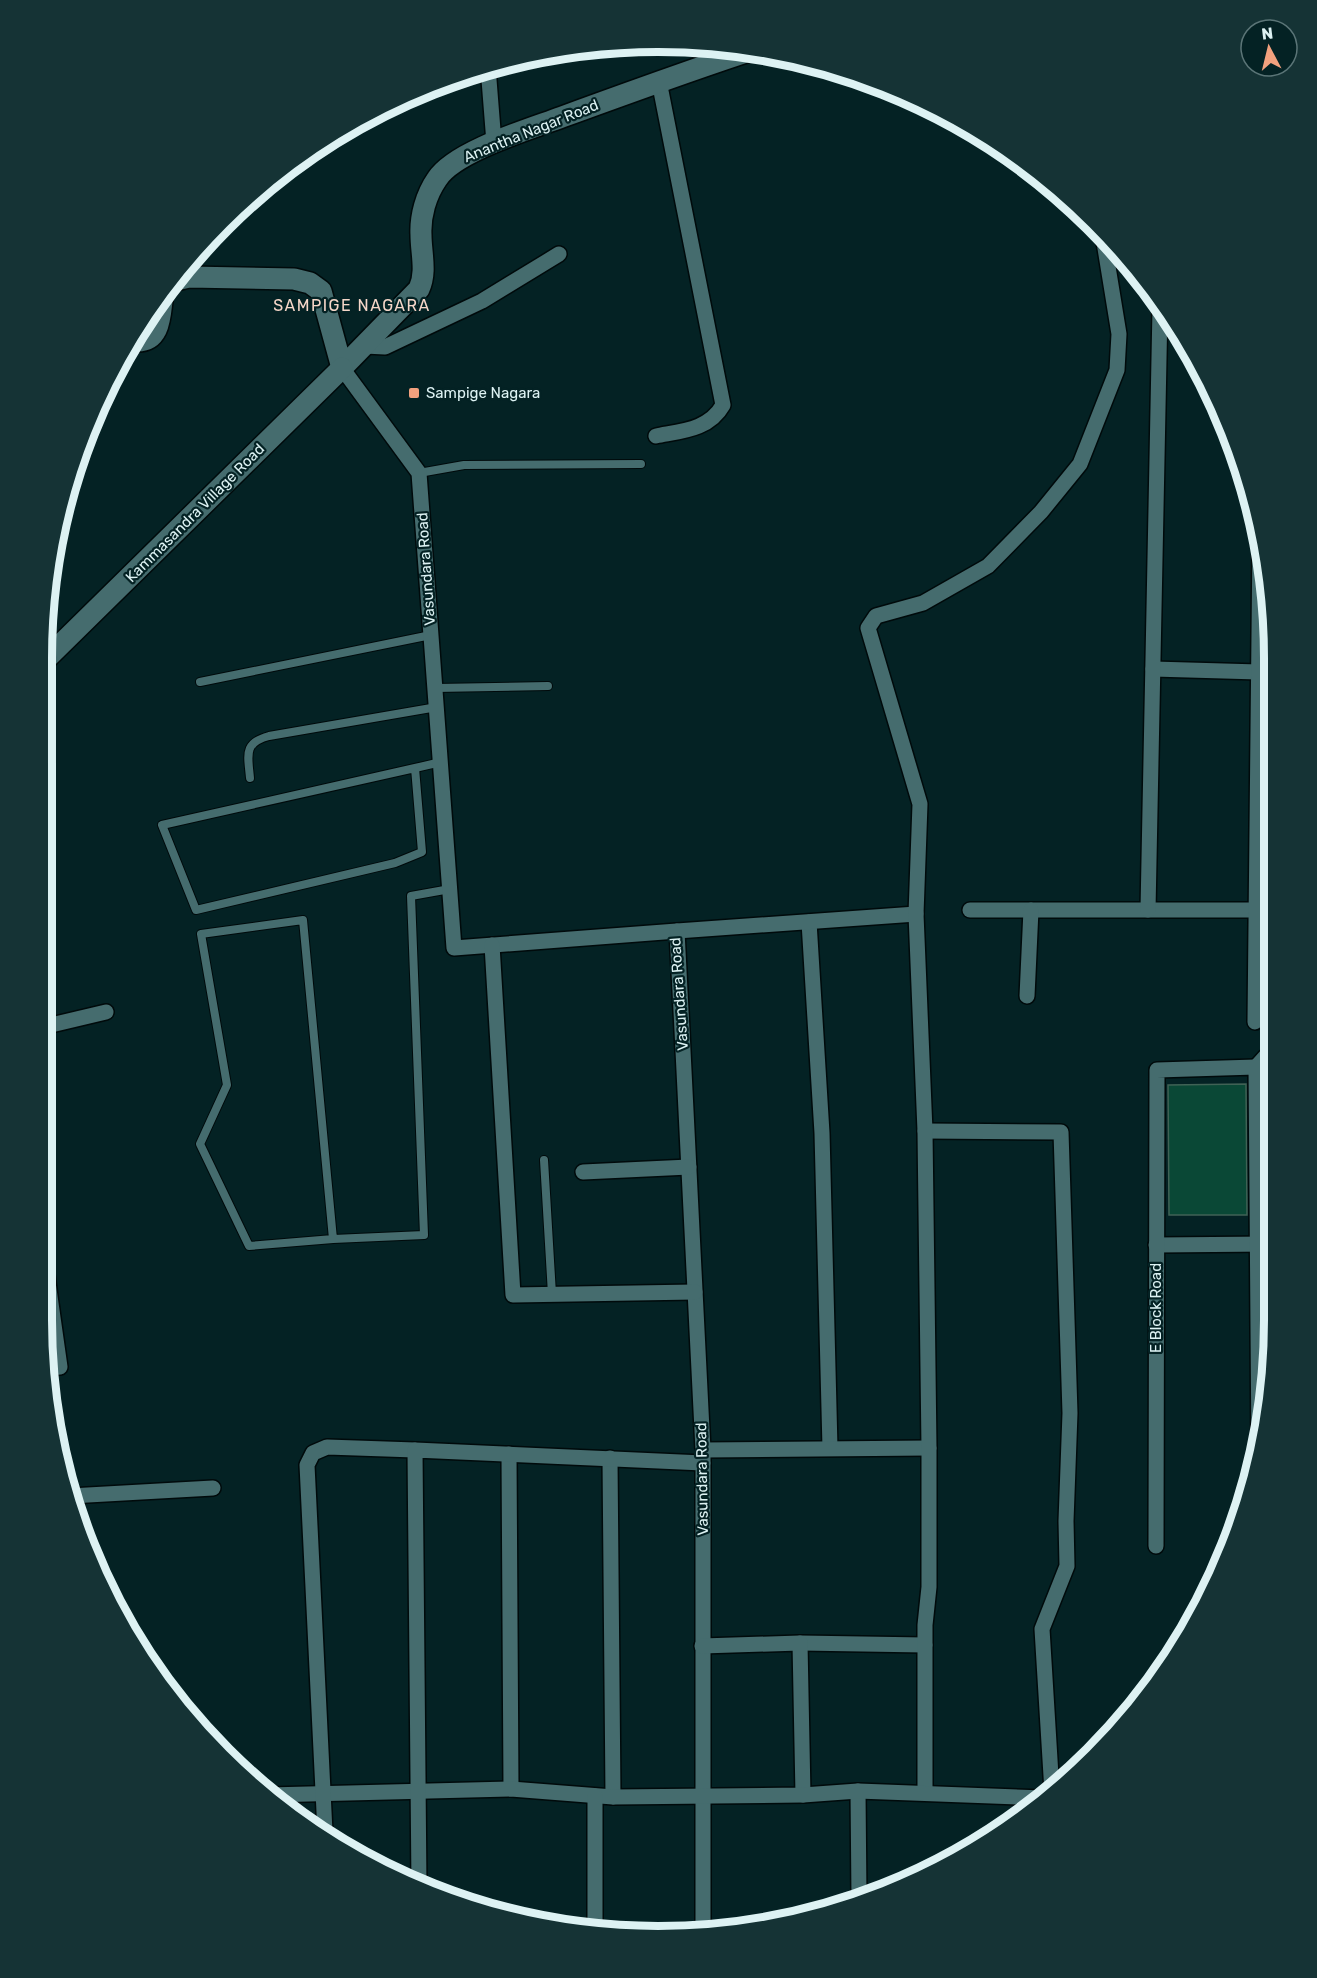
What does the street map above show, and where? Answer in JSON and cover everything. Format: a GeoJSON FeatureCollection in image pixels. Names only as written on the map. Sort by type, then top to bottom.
{"type":"FeatureCollection","features":[{"type":"Feature","properties":{"kind":"street","name":"Anantha Nagar Road"},"geometry":{"type":"LineString","coordinates":[[342,368],[419,289],[422,282],[421,220],[424,206],[437,178],[453,164],[494,143],[659,81],[730,57]]}},
{"type":"Feature","properties":{"kind":"street"},"geometry":{"type":"LineString","coordinates":[[489,77],[494,143]]}},
{"type":"Feature","properties":{"kind":"street"},"geometry":{"type":"LineString","coordinates":[[656,436],[699,427],[710,422],[723,405],[659,81]]}},
{"type":"Feature","properties":{"kind":"street"},"geometry":{"type":"LineString","coordinates":[[925,1792],[925,1625],[929,1587],[929,1448],[925,1131],[916,915],[920,804],[868,628],[876,616],[923,603],[988,566],[1041,512],[1080,464],[1117,369],[1119,334],[1105,250]]}},
{"type":"Feature","properties":{"kind":"street"},"geometry":{"type":"LineString","coordinates":[[365,346],[385,347],[482,301],[559,254]]}},
{"type":"Feature","properties":{"kind":"street"},"geometry":{"type":"LineString","coordinates":[[188,277],[294,279],[310,283],[321,291],[342,368],[419,473]]}},
{"type":"Feature","properties":{"kind":"street"},"geometry":{"type":"LineString","coordinates":[[144,340],[149,339],[155,332],[160,315]]}},
{"type":"Feature","properties":{"kind":"street"},"geometry":{"type":"LineString","coordinates":[[1148,910],[1160,319]]}},
{"type":"Feature","properties":{"kind":"street","name":"Kammasandra Village Road"},"geometry":{"type":"LineString","coordinates":[[52,653],[342,368]]}},
{"type":"Feature","properties":{"kind":"street","name":"Vasundara Road"},"geometry":{"type":"LineString","coordinates":[[419,473],[454,948],[677,931],[703,1456],[703,1924]]}},
{"type":"Feature","properties":{"kind":"street"},"geometry":{"type":"LineString","coordinates":[[1254,1022],[1260,585]]}},
{"type":"Feature","properties":{"kind":"street"},"geometry":{"type":"LineString","coordinates":[[1153,669],[1259,672]]}},
{"type":"Feature","properties":{"kind":"street"},"geometry":{"type":"LineString","coordinates":[[969,910],[1256,910]]}},
{"type":"Feature","properties":{"kind":"street"},"geometry":{"type":"LineString","coordinates":[[1027,996],[1031,910]]}},
{"type":"Feature","properties":{"kind":"street"},"geometry":{"type":"LineString","coordinates":[[677,931],[916,915]]}},
{"type":"Feature","properties":{"kind":"street"},"geometry":{"type":"LineString","coordinates":[[809,922],[822,1133],[831,1448]]}},
{"type":"Feature","properties":{"kind":"street"},"geometry":{"type":"LineString","coordinates":[[492,945],[513,1295],[695,1292]]}},
{"type":"Feature","properties":{"kind":"street"},"geometry":{"type":"LineString","coordinates":[[52,1025],[106,1012]]}},
{"type":"Feature","properties":{"kind":"street"},"geometry":{"type":"LineString","coordinates":[[1259,1394],[1263,1244],[1256,1067],[1264,1058]]}},
{"type":"Feature","properties":{"kind":"street","name":"E Block Road"},"geometry":{"type":"LineString","coordinates":[[1156,1546],[1157,1070],[1256,1067]]}},
{"type":"Feature","properties":{"kind":"street"},"geometry":{"type":"LineString","coordinates":[[925,1131],[1061,1132],[1070,1413],[1066,1521],[1067,1566],[1042,1629],[1051,1780]]}},
{"type":"Feature","properties":{"kind":"street"},"geometry":{"type":"LineString","coordinates":[[583,1172],[689,1167]]}},
{"type":"Feature","properties":{"kind":"street"},"geometry":{"type":"LineString","coordinates":[[1156,1245],[1263,1244]]}},
{"type":"Feature","properties":{"kind":"street"},"geometry":{"type":"LineString","coordinates":[[52,1310],[60,1367],[55,1367]]}},
{"type":"Feature","properties":{"kind":"street"},"geometry":{"type":"LineString","coordinates":[[325,1825],[307,1465],[313,1453],[327,1447],[610,1458],[703,1456],[831,1448],[929,1448]]}},
{"type":"Feature","properties":{"kind":"street"},"geometry":{"type":"LineString","coordinates":[[415,1450],[419,1875]]}},
{"type":"Feature","properties":{"kind":"street"},"geometry":{"type":"LineString","coordinates":[[509,1454],[511,1789]]}},
{"type":"Feature","properties":{"kind":"street"},"geometry":{"type":"LineString","coordinates":[[610,1458],[614,1797]]}},
{"type":"Feature","properties":{"kind":"street"},"geometry":{"type":"LineString","coordinates":[[79,1495],[213,1488]]}},
{"type":"Feature","properties":{"kind":"street"},"geometry":{"type":"LineString","coordinates":[[702,1646],[800,1643],[925,1645]]}},
{"type":"Feature","properties":{"kind":"street"},"geometry":{"type":"LineString","coordinates":[[800,1643],[803,1796]]}},
{"type":"Feature","properties":{"kind":"street"},"geometry":{"type":"LineString","coordinates":[[283,1794],[511,1789],[614,1797],[803,1796],[858,1791],[1030,1797]]}},
{"type":"Feature","properties":{"kind":"street"},"geometry":{"type":"LineString","coordinates":[[858,1791],[859,1891]]}},
{"type":"Feature","properties":{"kind":"street"},"geometry":{"type":"LineString","coordinates":[[595,1796],[595,1922]]}},
{"type":"Feature","properties":{"kind":"lane"},"geometry":{"type":"LineString","coordinates":[[419,473],[464,465],[641,464]]}},
{"type":"Feature","properties":{"kind":"lane"},"geometry":{"type":"LineString","coordinates":[[200,682],[431,635]]}},
{"type":"Feature","properties":{"kind":"lane"},"geometry":{"type":"LineString","coordinates":[[435,688],[548,687]]}},
{"type":"Feature","properties":{"kind":"lane"},"geometry":{"type":"LineString","coordinates":[[250,778],[248,757],[250,745],[256,740],[437,707]]}},
{"type":"Feature","properties":{"kind":"lane"},"geometry":{"type":"LineString","coordinates":[[415,768],[422,852],[395,863],[196,910],[162,825],[441,762]]}},
{"type":"Feature","properties":{"kind":"lane"},"geometry":{"type":"LineString","coordinates":[[333,1239],[303,920],[201,934],[227,1086],[200,1144],[249,1246],[424,1235],[411,896],[450,889]]}},
{"type":"Feature","properties":{"kind":"lane"},"geometry":{"type":"LineString","coordinates":[[544,1161],[552,1294]]}},
{"type":"Feature","properties":{"kind":"building"},"geometry":{"type":"Polygon","coordinates":[[[1246,1084],[1247,1215],[1169,1215],[1168,1085],[1246,1084]]]}},
{"type":"Feature","properties":{"kind":"place","name":"Sampige Nagara"},"geometry":{"type":"Point","coordinates":[414,393]}},
{"type":"Feature","properties":{"kind":"district","name":"SAMPIGE NAGARA"},"geometry":{"type":"Point","coordinates":[352,305]}}]}
